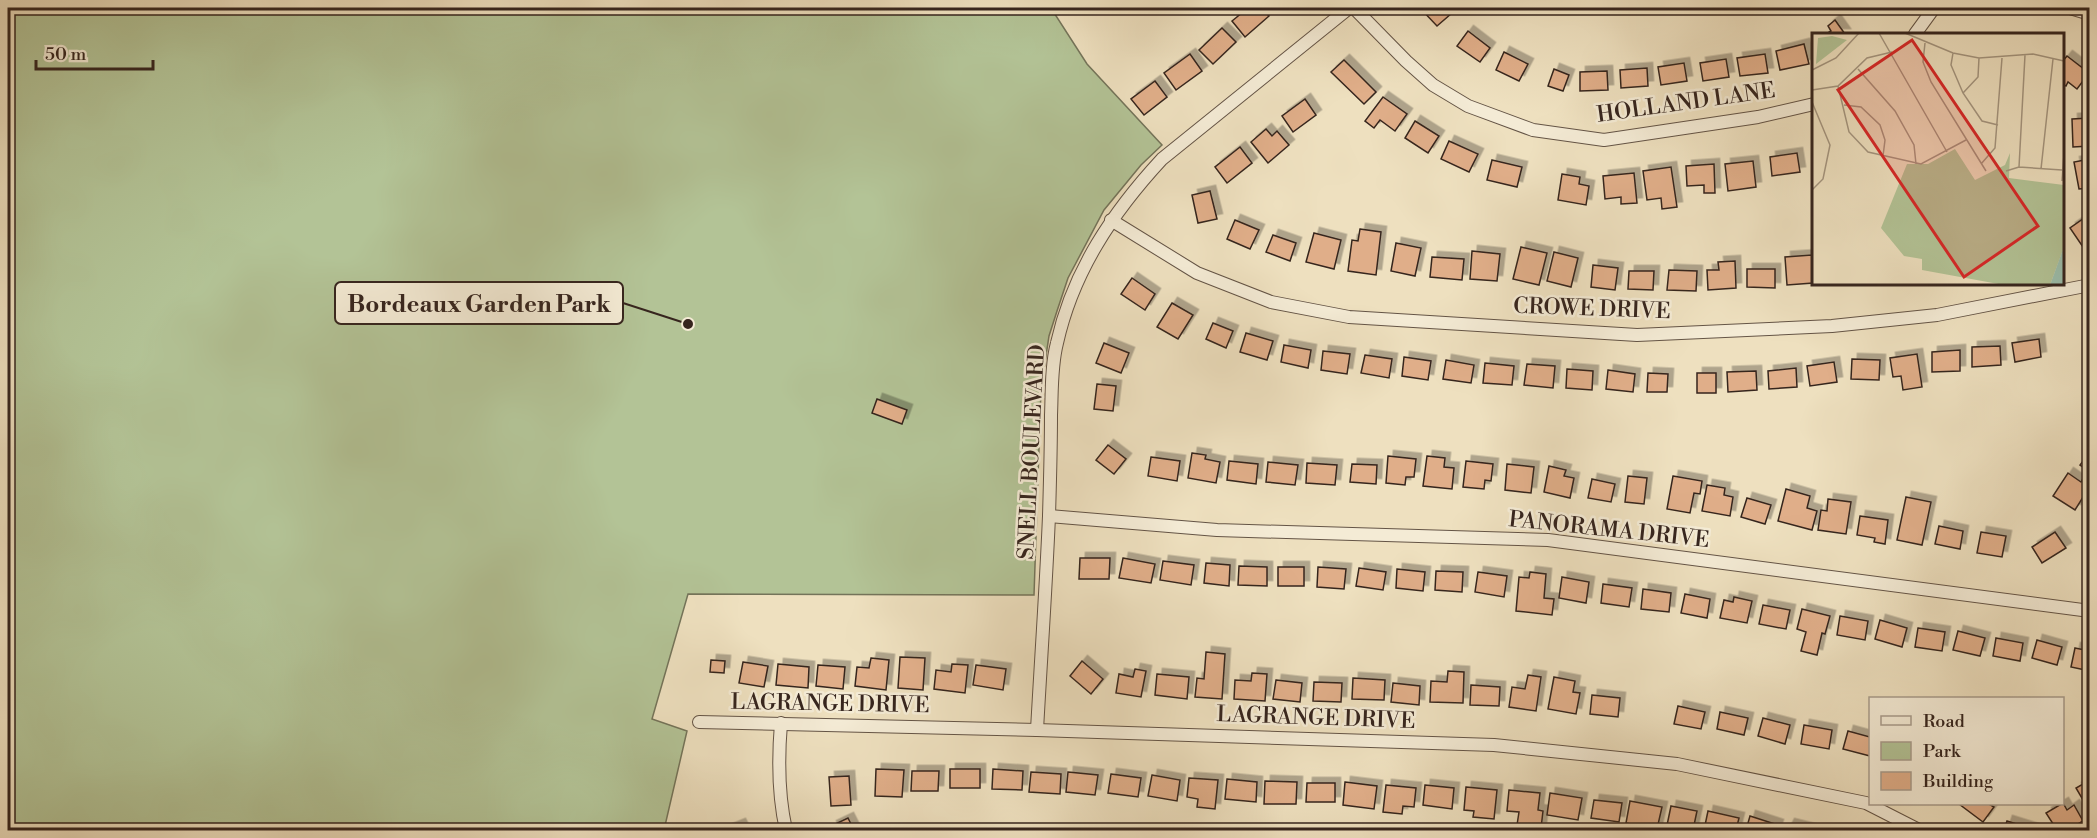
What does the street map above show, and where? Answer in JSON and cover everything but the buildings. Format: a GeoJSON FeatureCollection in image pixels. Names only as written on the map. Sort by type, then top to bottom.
{"type":"FeatureCollection","features":[{"type":"Feature","properties":{"kind":"street","name":"SNELL BOULEVARD"},"geometry":{"type":"LineString","coordinates":[[1037,730],[1049,516],[1052,384],[1056,344],[1076,284],[1088,258],[1111,220],[1162,159],[1349,8]]}},
{"type":"Feature","properties":{"kind":"street","name":"HOLLAND LANE"},"geometry":{"type":"LineString","coordinates":[[1354,8],[1433,85],[1468,105],[1533,130],[1604,140],[1758,117],[1812,104]]}},
{"type":"Feature","properties":{"kind":"street"},"geometry":{"type":"LineString","coordinates":[[1917,33],[1934,8]]}},
{"type":"Feature","properties":{"kind":"street"},"geometry":{"type":"LineString","coordinates":[[2070,8],[2090,14]]}},
{"type":"Feature","properties":{"kind":"street","name":"CROWE DRIVE"},"geometry":{"type":"LineString","coordinates":[[1111,220],[1197,273],[1271,302],[1349,317],[1636,336],[1832,326],[1937,315],[2090,285]]}},
{"type":"Feature","properties":{"kind":"street","name":"PANORAMA DRIVE"},"geometry":{"type":"LineString","coordinates":[[1049,516],[1217,530],[1548,540],[2090,611]]}},
{"type":"Feature","properties":{"kind":"street","name":"LAGRANGE DRIVE"},"geometry":{"type":"LineString","coordinates":[[699,722],[1494,745],[1677,764],[1869,805]]}},
{"type":"Feature","properties":{"kind":"street"},"geometry":{"type":"LineString","coordinates":[[781,723],[778,762],[782,814],[786,831]]}},
{"type":"Feature","properties":{"kind":"street","name":"LAGRANGE DRIVE"},"geometry":{"type":"LineString","coordinates":[[1870,805],[1919,831]]}},
{"type":"Feature","properties":{"kind":"green space"},"geometry":{"type":"Polygon","coordinates":[[[8,8],[1051,8],[1087,64],[1162,145],[1141,165],[1104,210],[1068,278],[1049,336],[1041,389],[1034,595],[688,594],[652,719],[687,731],[664,830],[8,830],[8,8]]]}},
{"type":"Feature","properties":{"kind":"place","name":"Bordeaux Garden Park"},"geometry":{"type":"Point","coordinates":[688,324]}}]}
